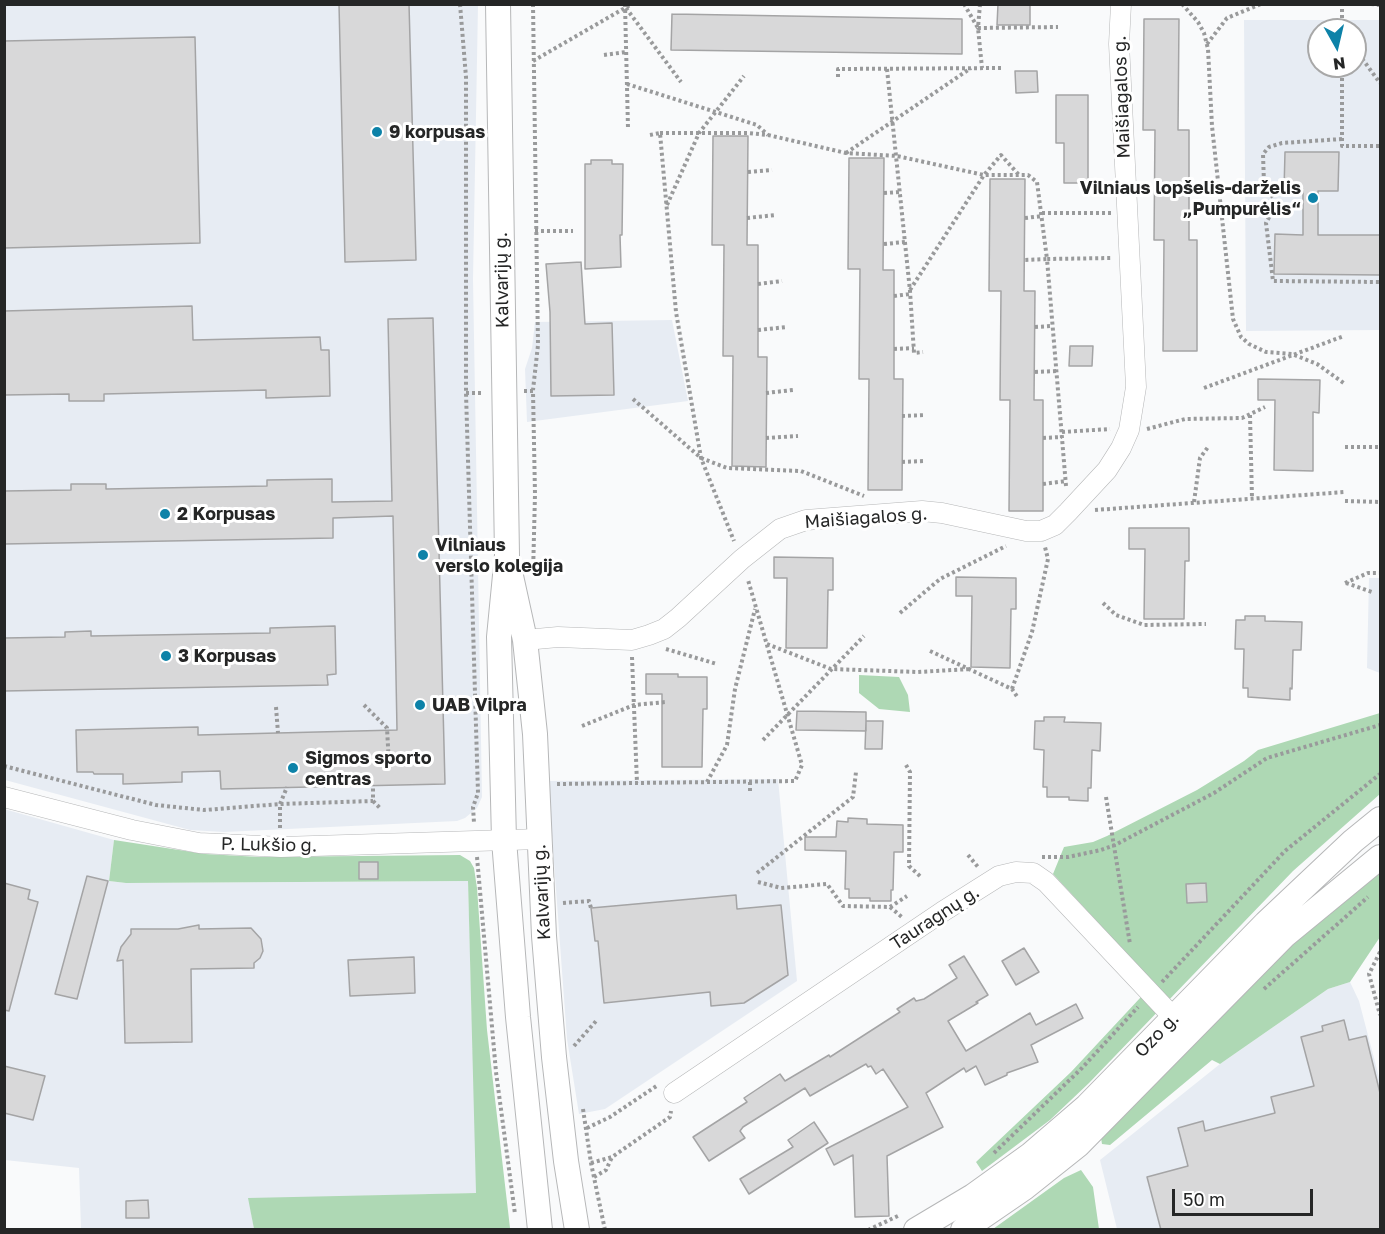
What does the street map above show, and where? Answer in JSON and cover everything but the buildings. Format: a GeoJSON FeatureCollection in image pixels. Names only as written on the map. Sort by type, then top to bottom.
{"type":"FeatureCollection","features":[{"type":"Feature","properties":{"kind":"main road","name":"Kalvarijų g."},"geometry":{"type":"LineString","coordinates":[[498,4],[507,555],[499,637],[504,840],[518,1017],[540,1230]]}},
{"type":"Feature","properties":{"kind":"main road","name":"Kalvarijų g."},"geometry":{"type":"LineString","coordinates":[[507,555],[525,640],[535,734],[544,936],[554,1057],[566,1161],[577,1230]]}},
{"type":"Feature","properties":{"kind":"main road","name":"Ozo g."},"geometry":{"type":"LineString","coordinates":[[910,1221],[973,1196],[1030,1155],[1087,1106],[1266,923],[1353,841],[1380,819]]}},
{"type":"Feature","properties":{"kind":"main road","name":"Ozo g."},"geometry":{"type":"LineString","coordinates":[[963,1230],[1024,1188],[1078,1145],[1284,936],[1380,857]]}},
{"type":"Feature","properties":{"kind":"street","name":"Maišiagalos g."},"geometry":{"type":"LineString","coordinates":[[525,640],[558,637],[632,640],[664,629],[742,559],[780,530],[806,520],[922,512],[942,513],[1034,531],[1055,525],[1068,512],[1107,470],[1121,448],[1129,430],[1136,387],[1119,44],[1121,4]]}},
{"type":"Feature","properties":{"kind":"street","name":"P. Lukšio g."},"geometry":{"type":"LineString","coordinates":[[4,797],[165,837],[199,843],[281,847],[540,839]]}},
{"type":"Feature","properties":{"kind":"street","name":"Tauragnų g."},"geometry":{"type":"LineString","coordinates":[[674,1093],[942,912],[999,876],[1016,872],[1033,873],[1046,882],[1174,1018]]}},
{"type":"Feature","properties":{"kind":"path"},"geometry":{"type":"LineString","coordinates":[[460,4],[466,76],[466,393],[478,793],[473,807],[496,1072],[515,1217]]}},
{"type":"Feature","properties":{"kind":"path"},"geometry":{"type":"LineString","coordinates":[[533,4],[538,345],[533,391]]}},
{"type":"Feature","properties":{"kind":"path"},"geometry":{"type":"LineString","coordinates":[[533,61],[632,4]]}},
{"type":"Feature","properties":{"kind":"path"},"geometry":{"type":"LineString","coordinates":[[964,4],[978,28]]}},
{"type":"Feature","properties":{"kind":"path"},"geometry":{"type":"LineString","coordinates":[[980,4],[978,28],[982,68]]}},
{"type":"Feature","properties":{"kind":"path"},"geometry":{"type":"LineString","coordinates":[[1182,4],[1198,22],[1207,44],[1212,126],[1233,319],[1241,337],[1249,344],[1266,352],[1292,354],[1317,364],[1345,384]]}},
{"type":"Feature","properties":{"kind":"path"},"geometry":{"type":"LineString","coordinates":[[1207,44],[1227,18],[1261,4]]}},
{"type":"Feature","properties":{"kind":"path"},"geometry":{"type":"LineString","coordinates":[[1371,4],[1380,5]]}},
{"type":"Feature","properties":{"kind":"path"},"geometry":{"type":"LineString","coordinates":[[625,6],[628,128]]}},
{"type":"Feature","properties":{"kind":"path"},"geometry":{"type":"LineString","coordinates":[[625,6],[681,82]]}},
{"type":"Feature","properties":{"kind":"path"},"geometry":{"type":"LineString","coordinates":[[978,28],[1058,27]]}},
{"type":"Feature","properties":{"kind":"path"},"geometry":{"type":"LineString","coordinates":[[604,55],[626,52]]}},
{"type":"Feature","properties":{"kind":"path"},"geometry":{"type":"LineString","coordinates":[[1367,65],[1380,83]]}},
{"type":"Feature","properties":{"kind":"path"},"geometry":{"type":"LineString","coordinates":[[846,153],[972,68]]}},
{"type":"Feature","properties":{"kind":"path"},"geometry":{"type":"LineString","coordinates":[[838,77],[838,69],[1001,68]]}},
{"type":"Feature","properties":{"kind":"path"},"geometry":{"type":"LineString","coordinates":[[887,69],[894,120],[914,353],[923,352]]}},
{"type":"Feature","properties":{"kind":"path"},"geometry":{"type":"LineString","coordinates":[[666,206],[699,133],[744,76]]}},
{"type":"Feature","properties":{"kind":"path"},"geometry":{"type":"LineString","coordinates":[[1342,78],[1342,146],[1380,146]]}},
{"type":"Feature","properties":{"kind":"path"},"geometry":{"type":"LineString","coordinates":[[627,84],[757,124],[768,135]]}},
{"type":"Feature","properties":{"kind":"path"},"geometry":{"type":"LineString","coordinates":[[551,784],[795,781],[802,765],[742,559],[701,458],[675,312],[660,133]]}},
{"type":"Feature","properties":{"kind":"path"},"geometry":{"type":"LineString","coordinates":[[650,135],[660,133],[768,135],[846,153],[897,156],[984,175],[1028,175],[1037,182],[1047,259],[1068,512],[1345,492]]}},
{"type":"Feature","properties":{"kind":"path"},"geometry":{"type":"LineString","coordinates":[[1342,140],[1282,142],[1269,147],[1263,154],[1264,184],[1274,199],[1272,212],[1266,223],[1273,281],[1380,282]]}},
{"type":"Feature","properties":{"kind":"path"},"geometry":{"type":"LineString","coordinates":[[894,296],[910,292],[984,175],[1001,155],[1019,175]]}},
{"type":"Feature","properties":{"kind":"path"},"geometry":{"type":"LineString","coordinates":[[748,172],[772,170]]}},
{"type":"Feature","properties":{"kind":"path"},"geometry":{"type":"LineString","coordinates":[[884,193],[900,192]]}},
{"type":"Feature","properties":{"kind":"path"},"geometry":{"type":"LineString","coordinates":[[1025,218],[1042,215],[1127,213]]}},
{"type":"Feature","properties":{"kind":"path"},"geometry":{"type":"LineString","coordinates":[[747,218],[776,215]]}},
{"type":"Feature","properties":{"kind":"path"},"geometry":{"type":"LineString","coordinates":[[535,231],[573,231]]}},
{"type":"Feature","properties":{"kind":"path"},"geometry":{"type":"LineString","coordinates":[[884,244],[905,242]]}},
{"type":"Feature","properties":{"kind":"path"},"geometry":{"type":"LineString","coordinates":[[1024,260],[1129,257]]}},
{"type":"Feature","properties":{"kind":"path"},"geometry":{"type":"LineString","coordinates":[[758,284],[782,281]]}},
{"type":"Feature","properties":{"kind":"path"},"geometry":{"type":"LineString","coordinates":[[1035,327],[1052,326]]}},
{"type":"Feature","properties":{"kind":"path"},"geometry":{"type":"LineString","coordinates":[[758,330],[787,327]]}},
{"type":"Feature","properties":{"kind":"path"},"geometry":{"type":"LineString","coordinates":[[1204,388],[1344,336]]}},
{"type":"Feature","properties":{"kind":"path"},"geometry":{"type":"LineString","coordinates":[[894,349],[914,348]]}},
{"type":"Feature","properties":{"kind":"path"},"geometry":{"type":"LineString","coordinates":[[1035,372],[1056,370]]}},
{"type":"Feature","properties":{"kind":"path"},"geometry":{"type":"LineString","coordinates":[[766,393],[793,390]]}},
{"type":"Feature","properties":{"kind":"path"},"geometry":{"type":"LineString","coordinates":[[633,399],[701,458],[727,468],[801,471],[864,496]]}},
{"type":"Feature","properties":{"kind":"path"},"geometry":{"type":"LineString","coordinates":[[1226,419],[1242,418],[1265,406]]}},
{"type":"Feature","properties":{"kind":"path"},"geometry":{"type":"LineString","coordinates":[[1250,414],[1252,498]]}},
{"type":"Feature","properties":{"kind":"path"},"geometry":{"type":"LineString","coordinates":[[902,416],[926,415]]}},
{"type":"Feature","properties":{"kind":"path"},"geometry":{"type":"LineString","coordinates":[[534,420],[534,576]]}},
{"type":"Feature","properties":{"kind":"path"},"geometry":{"type":"LineString","coordinates":[[766,438],[798,436]]}},
{"type":"Feature","properties":{"kind":"path"},"geometry":{"type":"LineString","coordinates":[[1043,438],[1062,437]]}},
{"type":"Feature","properties":{"kind":"path"},"geometry":{"type":"LineString","coordinates":[[1194,502],[1200,458],[1208,447]]}},
{"type":"Feature","properties":{"kind":"path"},"geometry":{"type":"LineString","coordinates":[[1345,447],[1380,447]]}},
{"type":"Feature","properties":{"kind":"path"},"geometry":{"type":"LineString","coordinates":[[902,462],[925,461]]}},
{"type":"Feature","properties":{"kind":"path"},"geometry":{"type":"LineString","coordinates":[[1043,484],[1066,481]]}},
{"type":"Feature","properties":{"kind":"path"},"geometry":{"type":"LineString","coordinates":[[1345,501],[1380,502]]}},
{"type":"Feature","properties":{"kind":"path"},"geometry":{"type":"LineString","coordinates":[[900,613],[940,579],[1034,531],[1048,559],[1032,632],[1012,689]]}},
{"type":"Feature","properties":{"kind":"path"},"geometry":{"type":"LineString","coordinates":[[1372,592],[1345,583],[1368,573],[1380,573]]}},
{"type":"Feature","properties":{"kind":"path"},"geometry":{"type":"LineString","coordinates":[[1103,603],[1116,615],[1144,625],[1206,624]]}},
{"type":"Feature","properties":{"kind":"path"},"geometry":{"type":"LineString","coordinates":[[707,783],[727,745],[735,689],[756,608]]}},
{"type":"Feature","properties":{"kind":"path"},"geometry":{"type":"LineString","coordinates":[[763,740],[864,636]]}},
{"type":"Feature","properties":{"kind":"path"},"geometry":{"type":"LineString","coordinates":[[632,640],[637,783]]}},
{"type":"Feature","properties":{"kind":"path"},"geometry":{"type":"LineString","coordinates":[[766,644],[831,669],[918,672],[970,669]]}},
{"type":"Feature","properties":{"kind":"path"},"geometry":{"type":"LineString","coordinates":[[663,649],[717,664]]}},
{"type":"Feature","properties":{"kind":"path"},"geometry":{"type":"LineString","coordinates":[[930,651],[1012,689],[1018,698]]}},
{"type":"Feature","properties":{"kind":"path"},"geometry":{"type":"LineString","coordinates":[[582,726],[634,705],[666,702]]}},
{"type":"Feature","properties":{"kind":"path"},"geometry":{"type":"LineString","coordinates":[[364,705],[387,728],[389,765]]}},
{"type":"Feature","properties":{"kind":"path"},"geometry":{"type":"LineString","coordinates":[[276,707],[278,733]]}},
{"type":"Feature","properties":{"kind":"path"},"geometry":{"type":"LineString","coordinates":[[906,765],[910,772],[909,866],[922,878]]}},
{"type":"Feature","properties":{"kind":"path"},"geometry":{"type":"LineString","coordinates":[[4,766],[156,805],[204,810],[280,804],[373,801]]}},
{"type":"Feature","properties":{"kind":"path"},"geometry":{"type":"LineString","coordinates":[[757,873],[853,797],[856,772]]}},
{"type":"Feature","properties":{"kind":"path"},"geometry":{"type":"LineString","coordinates":[[991,1156],[1082,1068],[1284,851],[1380,774]]}},
{"type":"Feature","properties":{"kind":"path"},"geometry":{"type":"LineString","coordinates":[[750,782],[750,791]]}},
{"type":"Feature","properties":{"kind":"path"},"geometry":{"type":"LineString","coordinates":[[373,785],[373,801],[380,808]]}},
{"type":"Feature","properties":{"kind":"path"},"geometry":{"type":"LineString","coordinates":[[281,847],[280,804],[287,787]]}},
{"type":"Feature","properties":{"kind":"path"},"geometry":{"type":"LineString","coordinates":[[1106,796],[1130,945]]}},
{"type":"Feature","properties":{"kind":"path"},"geometry":{"type":"LineString","coordinates":[[758,882],[781,888],[827,884],[843,906],[890,907],[907,896]]}},
{"type":"Feature","properties":{"kind":"path"},"geometry":{"type":"LineString","coordinates":[[559,903],[588,901],[591,908]]}},
{"type":"Feature","properties":{"kind":"path"},"geometry":{"type":"LineString","coordinates":[[890,907],[906,920]]}},
{"type":"Feature","properties":{"kind":"path"},"geometry":{"type":"LineString","coordinates":[[1380,952],[1369,974],[1380,1015]]}},
{"type":"Feature","properties":{"kind":"path"},"geometry":{"type":"LineString","coordinates":[[574,1046],[597,1020]]}},
{"type":"Feature","properties":{"kind":"path"},"geometry":{"type":"LineString","coordinates":[[605,1230],[591,1163],[612,1157],[670,1117],[674,1093]]}},
{"type":"Feature","properties":{"kind":"path"},"geometry":{"type":"LineString","coordinates":[[594,1177],[606,1170],[612,1157]]}},
{"type":"Feature","properties":{"kind":"path"},"geometry":{"type":"LineString","coordinates":[[868,1230],[910,1221]]}},
{"type":"Feature","properties":{"kind":"shaded area"},"geometry":{"type":"Polygon","coordinates":[[[4,5],[478,5],[473,279],[482,797],[477,808],[465,818],[457,821],[224,832],[190,830],[5,780],[4,5]]]}},
{"type":"Feature","properties":{"kind":"shaded area","name":"Vilniaus lopšelis-darželis „Pumpurėlis“"},"geometry":{"type":"Polygon","coordinates":[[[1244,20],[1307,20],[1307,78],[1367,78],[1367,20],[1380,20],[1380,330],[1246,331],[1244,20]]]}},
{"type":"Feature","properties":{"kind":"shaded area"},"geometry":{"type":"Polygon","coordinates":[[[672,320],[688,401],[527,422],[525,369],[532,348],[535,322],[672,320]]]}},
{"type":"Feature","properties":{"kind":"shaded area"},"geometry":{"type":"Polygon","coordinates":[[[1369,578],[1380,578],[1380,673],[1367,668],[1369,578]]]}},
{"type":"Feature","properties":{"kind":"shaded area"},"geometry":{"type":"Polygon","coordinates":[[[778,779],[797,981],[605,1109],[579,1114],[567,1039],[548,781],[778,779]]]}},
{"type":"Feature","properties":{"kind":"shaded area"},"geometry":{"type":"Polygon","coordinates":[[[4,809],[114,840],[109,881],[126,883],[468,881],[477,1193],[249,1199],[254,1229],[81,1229],[79,1168],[5,1160],[4,809]]]}},
{"type":"Feature","properties":{"kind":"shaded area"},"geometry":{"type":"Polygon","coordinates":[[[1350,982],[1359,1001],[1380,1081],[1380,1229],[1117,1229],[1100,1160],[1220,1064],[1328,989],[1350,982]]]}},
{"type":"Feature","properties":{"kind":"green space"},"geometry":{"type":"Polygon","coordinates":[[[859,675],[899,677],[908,695],[910,712],[879,709],[859,693],[859,675]]]}},
{"type":"Feature","properties":{"kind":"green space"},"geometry":{"type":"Polygon","coordinates":[[[1380,713],[1380,794],[1293,871],[1089,1083],[1050,1120],[982,1171],[976,1162],[1071,1072],[1154,983],[1053,874],[1064,847],[1093,842],[1107,836],[1197,790],[1258,750],[1380,713]]]}},
{"type":"Feature","properties":{"kind":"green space"},"geometry":{"type":"Polygon","coordinates":[[[114,840],[205,854],[260,857],[460,855],[470,861],[474,868],[477,888],[487,1030],[509,1230],[254,1229],[248,1198],[476,1193],[468,881],[126,883],[109,881],[114,840]]]}},
{"type":"Feature","properties":{"kind":"green space"},"geometry":{"type":"Polygon","coordinates":[[[1380,870],[1380,937],[1350,982],[1328,989],[1220,1064],[1212,1060],[1110,1145],[1102,1144],[1101,1138],[1262,973],[1340,902],[1380,870]]]}},
{"type":"Feature","properties":{"kind":"green space"},"geometry":{"type":"Polygon","coordinates":[[[1081,1170],[1093,1187],[1099,1229],[993,1229],[1064,1178],[1081,1170]]]}},
{"type":"Feature","properties":{"kind":"place","name":"9 korpusas"},"geometry":{"type":"Point","coordinates":[377,132]}},
{"type":"Feature","properties":{"kind":"place","name":"Vilniaus lopšelis-darželis „Pumpurėlis“"},"geometry":{"type":"Point","coordinates":[1313,198]}},
{"type":"Feature","properties":{"kind":"place","name":"2 Korpusas"},"geometry":{"type":"Point","coordinates":[165,514]}},
{"type":"Feature","properties":{"kind":"place","name":"Vilniaus verslo kolegija"},"geometry":{"type":"Point","coordinates":[423,555]}},
{"type":"Feature","properties":{"kind":"place","name":"3 Korpusas"},"geometry":{"type":"Point","coordinates":[166,656]}},
{"type":"Feature","properties":{"kind":"place","name":"UAB Vilpra"},"geometry":{"type":"Point","coordinates":[420,705]}},
{"type":"Feature","properties":{"kind":"place","name":"Sigmos sporto centras"},"geometry":{"type":"Point","coordinates":[293,768]}}]}
